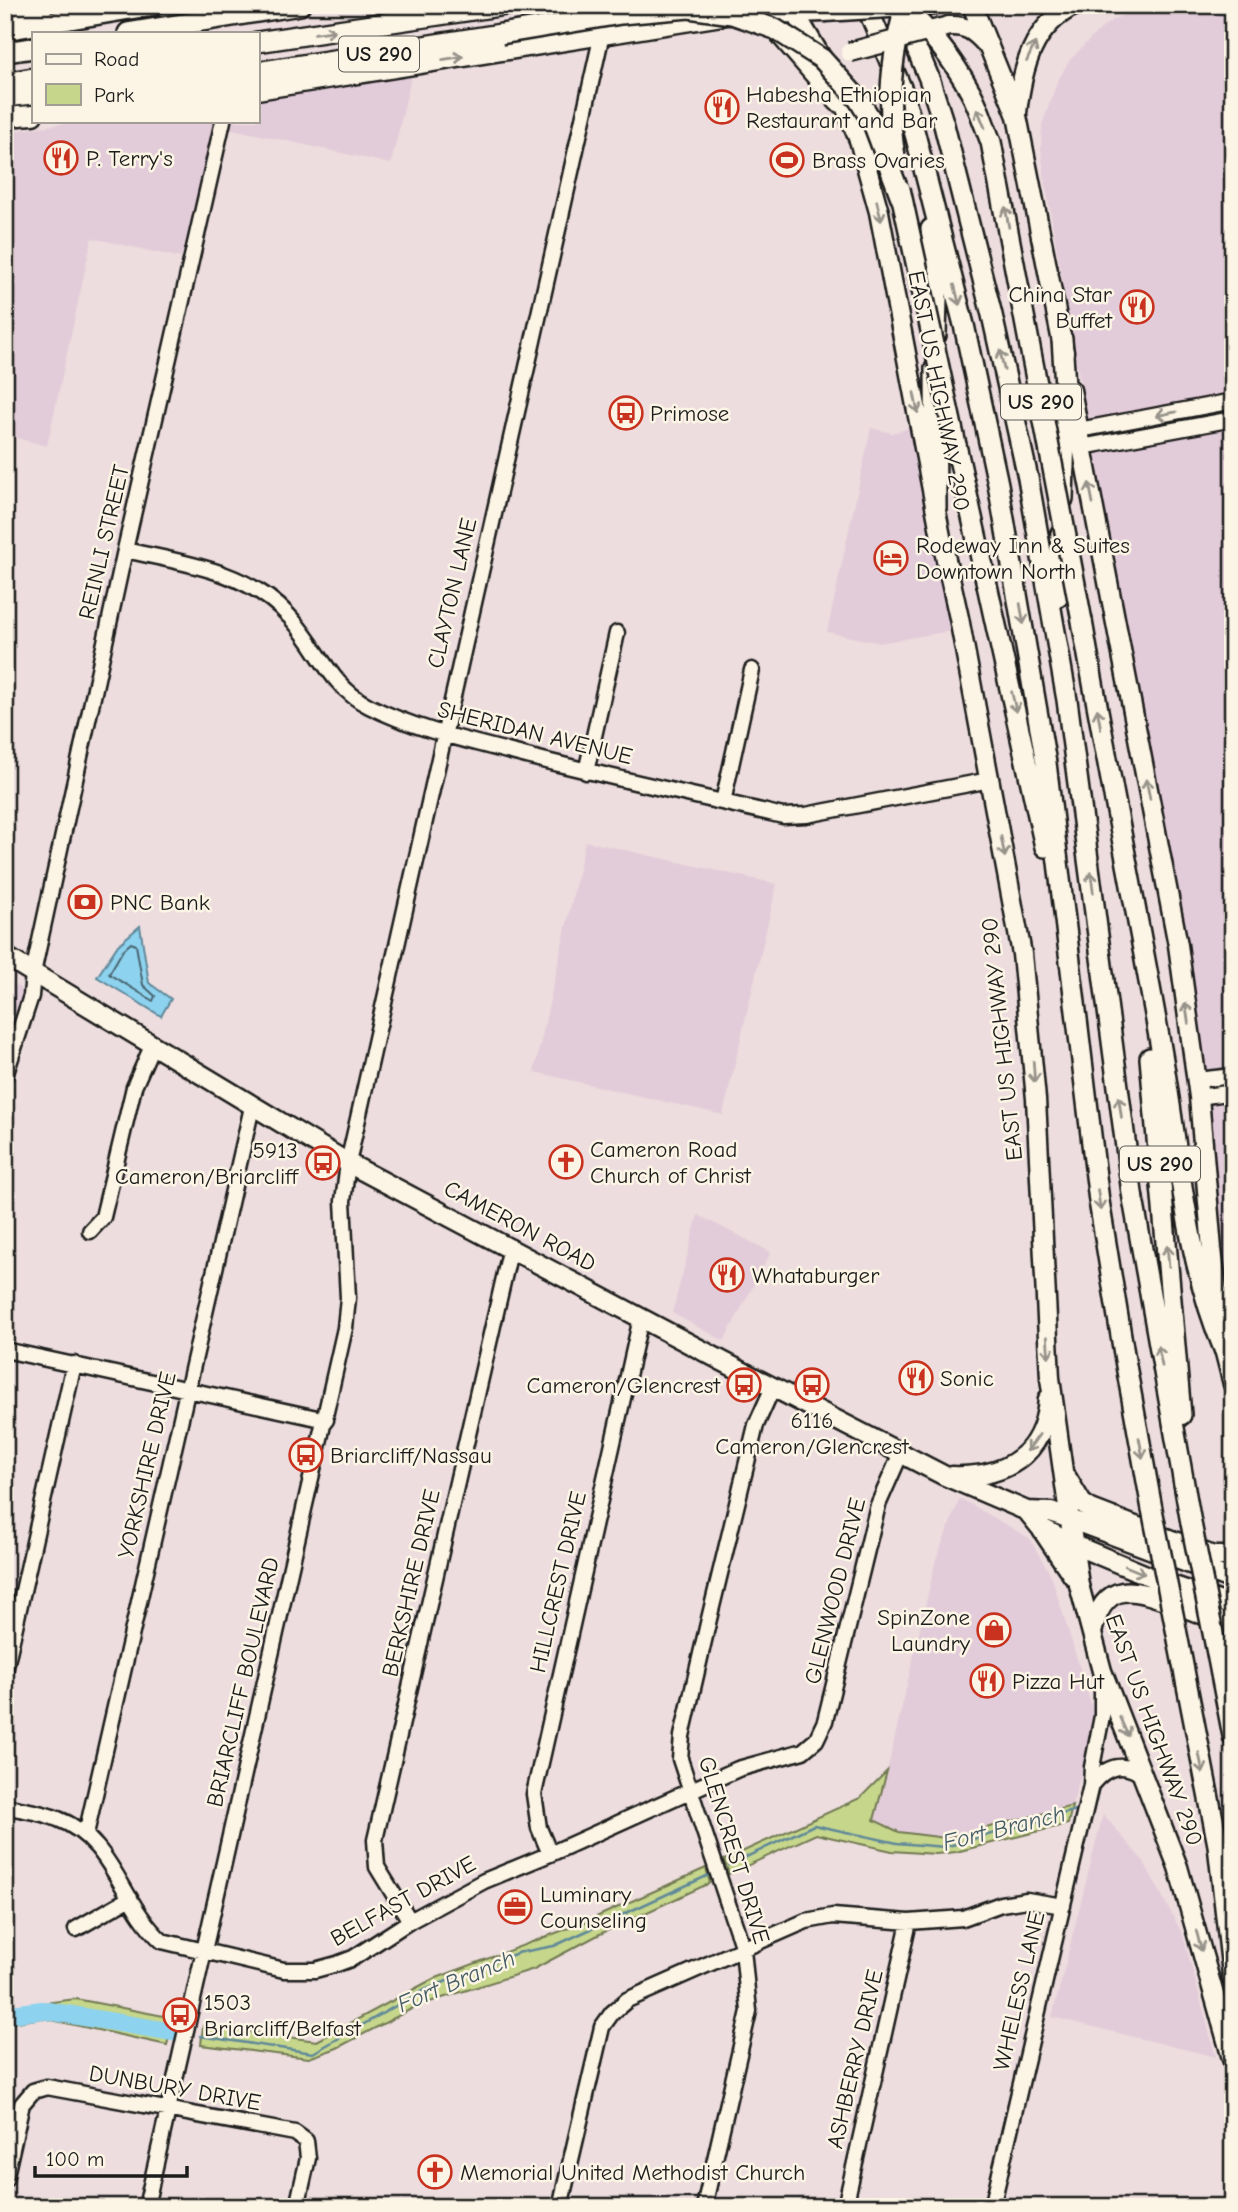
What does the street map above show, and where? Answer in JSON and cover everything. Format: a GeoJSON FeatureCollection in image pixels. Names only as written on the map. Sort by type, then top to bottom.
{"type":"FeatureCollection","features":[{"type":"Feature","properties":{"kind":"highway"},"geometry":{"type":"LineString","coordinates":[[5,30],[154,5]]}},
{"type":"Feature","properties":{"kind":"highway"},"geometry":{"type":"LineString","coordinates":[[134,32],[300,5]]}},
{"type":"Feature","properties":{"kind":"highway"},"geometry":{"type":"LineString","coordinates":[[259,42],[506,5]]}},
{"type":"Feature","properties":{"kind":"highway"},"geometry":{"type":"LineString","coordinates":[[866,5],[902,90],[915,134],[964,325],[998,484],[1045,752],[1074,996]]}},
{"type":"Feature","properties":{"kind":"highway"},"geometry":{"type":"LineString","coordinates":[[902,5],[889,97],[892,138],[902,200]]}},
{"type":"Feature","properties":{"kind":"highway"},"geometry":{"type":"LineString","coordinates":[[902,5],[929,78],[969,218],[1025,466],[1058,643],[1092,877],[1104,989],[1132,1193],[1183,1471]]}},
{"type":"Feature","properties":{"kind":"highway","name":"US 290"},"geometry":{"type":"LineString","coordinates":[[902,5],[950,59],[971,92],[991,142],[1000,183],[1124,859],[1152,1071],[1181,1395],[1183,1471],[1233,1736]]}},
{"type":"Feature","properties":{"kind":"highway","name":"US 290"},"geometry":{"type":"LineString","coordinates":[[259,72],[621,15],[689,8],[732,14],[775,29],[822,59],[849,85],[873,123],[902,200],[1037,805],[1074,996],[1099,1201],[1125,1360],[1218,1845],[1233,1892]]}},
{"type":"Feature","properties":{"kind":"highway"},"geometry":{"type":"LineString","coordinates":[[5,52],[32,48]]}},
{"type":"Feature","properties":{"kind":"highway"},"geometry":{"type":"LineString","coordinates":[[5,83],[32,79]]}},
{"type":"Feature","properties":{"kind":"highway"},"geometry":{"type":"LineString","coordinates":[[5,97],[32,94]]}},
{"type":"Feature","properties":{"kind":"highway"},"geometry":{"type":"LineString","coordinates":[[915,134],[930,222],[937,298],[934,387],[936,508]]}},
{"type":"Feature","properties":{"kind":"highway"},"geometry":{"type":"LineString","coordinates":[[1058,643],[1066,401],[1062,338]]}},
{"type":"Feature","properties":{"kind":"highway"},"geometry":{"type":"LineString","coordinates":[[1124,859],[1161,1052],[1193,1248],[1213,1322],[1224,1349]]}},
{"type":"Feature","properties":{"kind":"highway"},"geometry":{"type":"LineString","coordinates":[[1218,1845],[1233,1979]]}},
{"type":"Feature","properties":{"kind":"main road"},"geometry":{"type":"LineString","coordinates":[[5,13],[45,5]]}},
{"type":"Feature","properties":{"kind":"main road"},"geometry":{"type":"LineString","coordinates":[[259,90],[732,10],[937,5]]}},
{"type":"Feature","properties":{"kind":"main road"},"geometry":{"type":"LineString","coordinates":[[972,5],[1017,116],[1169,894],[1198,1088],[1224,1349],[1233,1384]]}},
{"type":"Feature","properties":{"kind":"main road"},"geometry":{"type":"LineString","coordinates":[[1017,116],[1024,68],[1031,49],[1053,20],[1076,5]]}},
{"type":"Feature","properties":{"kind":"main road"},"geometry":{"type":"LineString","coordinates":[[732,10],[776,29],[848,113]]}},
{"type":"Feature","properties":{"kind":"main road","name":"EAST US HIGHWAY 290"},"geometry":{"type":"LineString","coordinates":[[793,10],[833,77],[859,140],[879,212],[1014,905],[1029,1010],[1036,1099],[1050,1378],[1079,1585],[1102,1671],[1178,1867],[1233,2062]]}},
{"type":"Feature","properties":{"kind":"main road"},"geometry":{"type":"LineString","coordinates":[[833,77],[834,65],[841,56],[850,52],[949,26],[960,26],[974,31],[990,49]]}},
{"type":"Feature","properties":{"kind":"main road"},"geometry":{"type":"LineString","coordinates":[[5,117],[32,115]]}},
{"type":"Feature","properties":{"kind":"main road","name":"CAMERON ROAD"},"geometry":{"type":"LineString","coordinates":[[5,956],[348,1163],[945,1476],[1027,1511],[1051,1512],[1233,1580]]}},
{"type":"Feature","properties":{"kind":"main road"},"geometry":{"type":"LineString","coordinates":[[945,1476],[980,1476],[1010,1465],[1024,1455],[1035,1444],[1042,1430],[1050,1378]]}},
{"type":"Feature","properties":{"kind":"main road"},"geometry":{"type":"LineString","coordinates":[[1063,1472],[1076,1495],[1091,1509],[1213,1556],[1233,1556]]}},
{"type":"Feature","properties":{"kind":"main road","name":"CAMERON ROAD"},"geometry":{"type":"LineString","coordinates":[[1027,1511],[1040,1527],[1072,1544],[1168,1584],[1233,1606]]}},
{"type":"Feature","properties":{"kind":"main road"},"geometry":{"type":"LineString","coordinates":[[1040,1527],[1079,1585]]}},
{"type":"Feature","properties":{"kind":"main road"},"geometry":{"type":"LineString","coordinates":[[1091,1636],[1100,1607],[1116,1594],[1127,1591],[1147,1593],[1233,1626]]}},
{"type":"Feature","properties":{"kind":"street","name":"CLAYTON LANE"},"geometry":{"type":"LineString","coordinates":[[348,1163],[602,34]]}},
{"type":"Feature","properties":{"kind":"street","name":"REINLI STREET"},"geometry":{"type":"LineString","coordinates":[[5,1076],[31,996],[33,973],[125,550],[223,122]]}},
{"type":"Feature","properties":{"kind":"street"},"geometry":{"type":"LineString","coordinates":[[1081,439],[1233,401]]}},
{"type":"Feature","properties":{"kind":"street"},"geometry":{"type":"LineString","coordinates":[[1081,439],[1225,421],[1213,405]]}},
{"type":"Feature","properties":{"kind":"street","name":"SHERIDAN AVENUE"},"geometry":{"type":"LineString","coordinates":[[125,550],[212,570],[257,588],[291,617],[340,685],[365,704],[398,720],[586,772],[783,816],[797,816],[990,780]]}},
{"type":"Feature","properties":{"kind":"street"},"geometry":{"type":"LineString","coordinates":[[586,772],[617,633]]}},
{"type":"Feature","properties":{"kind":"street"},"geometry":{"type":"LineString","coordinates":[[723,802],[751,670]]}},
{"type":"Feature","properties":{"kind":"street"},"geometry":{"type":"LineString","coordinates":[[90,1231],[103,1217],[134,1087],[152,1046]]}},
{"type":"Feature","properties":{"kind":"street"},"geometry":{"type":"LineString","coordinates":[[1198,1088],[1233,1076]]}},
{"type":"Feature","properties":{"kind":"street"},"geometry":{"type":"LineString","coordinates":[[1198,1088],[1233,1093]]}},
{"type":"Feature","properties":{"kind":"street","name":"YORKSHIRE DRIVE"},"geometry":{"type":"LineString","coordinates":[[86,1834],[252,1107]]}},
{"type":"Feature","properties":{"kind":"street","name":"BRIARCLIFF BOULEVARD"},"geometry":{"type":"LineString","coordinates":[[146,2207],[345,1328],[348,1298],[343,1210],[348,1163]]}},
{"type":"Feature","properties":{"kind":"street","name":"BERKSHIRE DRIVE"},"geometry":{"type":"LineString","coordinates":[[410,1921],[377,1867],[375,1840],[511,1247]]}},
{"type":"Feature","properties":{"kind":"street","name":"HILLCREST DRIVE"},"geometry":{"type":"LineString","coordinates":[[550,1854],[539,1828],[534,1794],[641,1318]]}},
{"type":"Feature","properties":{"kind":"street"},"geometry":{"type":"LineString","coordinates":[[5,1350],[326,1420]]}},
{"type":"Feature","properties":{"kind":"street"},"geometry":{"type":"LineString","coordinates":[[5,1671],[74,1364]]}},
{"type":"Feature","properties":{"kind":"street","name":"GLENCREST DRIVE"},"geometry":{"type":"LineString","coordinates":[[704,2207],[749,2011],[743,1949],[680,1759],[682,1736],[756,1425],[773,1387]]}},
{"type":"Feature","properties":{"kind":"street","name":"GLENWOOD DRIVE"},"geometry":{"type":"LineString","coordinates":[[816,1740],[825,1721],[878,1504],[901,1453]]}},
{"type":"Feature","properties":{"kind":"street","name":"WHELESS LANE"},"geometry":{"type":"LineString","coordinates":[[992,2207],[1091,1785],[1102,1716],[1102,1671]]}},
{"type":"Feature","properties":{"kind":"street","name":"BELFAST DRIVE"},"geometry":{"type":"LineString","coordinates":[[5,1806],[58,1819],[86,1834],[109,1860],[149,1928],[162,1941],[284,1970],[315,1970],[353,1958],[410,1921],[484,1881],[738,1769],[793,1756],[816,1740]]}},
{"type":"Feature","properties":{"kind":"street"},"geometry":{"type":"LineString","coordinates":[[1091,1785],[1105,1771],[1120,1766],[1135,1769],[1144,1776]]}},
{"type":"Feature","properties":{"kind":"street"},"geometry":{"type":"LineString","coordinates":[[76,1929],[130,1898]]}},
{"type":"Feature","properties":{"kind":"street"},"geometry":{"type":"LineString","coordinates":[[560,2207],[602,2027],[611,2012],[627,2000],[806,1921],[833,1916],[909,1922],[963,1918],[1001,1905],[1027,1900],[1063,1906]]}},
{"type":"Feature","properties":{"kind":"street","name":"ASHBERRY DRIVE"},"geometry":{"type":"LineString","coordinates":[[845,2207],[909,1922]]}},
{"type":"Feature","properties":{"kind":"street","name":"DUNBURY DRIVE"},"geometry":{"type":"LineString","coordinates":[[5,2180],[22,2104],[33,2091],[47,2087],[295,2133],[306,2141],[308,2158],[297,2207]]}},
{"type":"Feature","properties":{"kind":"shaded area"},"geometry":{"type":"Polygon","coordinates":[[[1144,5],[1233,5],[1233,394],[1087,422],[1044,176],[1042,125],[1057,82],[1069,61],[1112,20],[1144,5]]]}},
{"type":"Feature","properties":{"kind":"shaded area"},"geometry":{"type":"Polygon","coordinates":[[[412,74],[391,164],[214,125],[181,258],[92,238],[47,446],[5,435],[5,132],[75,122],[259,122],[259,96],[412,74]]]}},
{"type":"Feature","properties":{"kind":"shaded area"},"geometry":{"type":"Polygon","coordinates":[[[1233,424],[1233,1068],[1206,1071],[1186,930],[1093,453],[1233,424]]]}},
{"type":"Feature","properties":{"kind":"shaded area"},"geometry":{"type":"Polygon","coordinates":[[[913,427],[951,631],[880,643],[827,632],[871,428],[892,433],[913,427]]]}},
{"type":"Feature","properties":{"kind":"shaded area"},"geometry":{"type":"Polygon","coordinates":[[[585,841],[777,884],[723,1115],[534,1072],[585,841]]]}},
{"type":"Feature","properties":{"kind":"shaded area"},"geometry":{"type":"Polygon","coordinates":[[[5,978],[23,990],[5,1050],[5,978]]]}},
{"type":"Feature","properties":{"kind":"shaded area"},"geometry":{"type":"Polygon","coordinates":[[[1233,1101],[1233,1336],[1216,1231],[1205,1105],[1233,1101]]]}},
{"type":"Feature","properties":{"kind":"shaded area"},"geometry":{"type":"Polygon","coordinates":[[[698,1215],[771,1252],[724,1341],[672,1313],[698,1215]]]}},
{"type":"Feature","properties":{"kind":"shaded area"},"geometry":{"type":"Polygon","coordinates":[[[960,1498],[1029,1538],[1051,1575],[1096,1720],[1072,1806],[946,1838],[899,1832],[874,1820],[936,1559],[960,1498]]]}},
{"type":"Feature","properties":{"kind":"shaded area"},"geometry":{"type":"Polygon","coordinates":[[[1103,1814],[1144,1862],[1183,1935],[1216,2057],[1052,2017],[1103,1814]]]}},
{"type":"Feature","properties":{"kind":"green space"},"geometry":{"type":"Polygon","coordinates":[[[887,1771],[874,1820],[899,1832],[946,1838],[1072,1806],[1068,1824],[956,1852],[936,1854],[892,1851],[816,1834],[729,1874],[724,1860],[860,1798],[887,1771]]]}},
{"type":"Feature","properties":{"kind":"green space"},"geometry":{"type":"Polygon","coordinates":[[[706,1868],[710,1883],[600,1934],[534,1969],[417,2006],[337,2048],[309,2058],[201,2045],[203,2026],[317,2041],[431,1980],[585,1922],[706,1868]]]}},
{"type":"Feature","properties":{"kind":"green space"},"geometry":{"type":"Polygon","coordinates":[[[76,1999],[174,2018],[167,2045],[42,2018],[5,2024],[5,2008],[76,1999]]]}},
{"type":"Feature","properties":{"kind":"water"},"geometry":{"type":"Polygon","coordinates":[[[140,926],[149,983],[171,999],[161,1016],[97,977],[118,945],[140,926]]]}},
{"type":"Feature","properties":{"kind":"waterway","name":"Fort Branch"},"geometry":{"type":"LineString","coordinates":[[729,1865],[814,1825],[897,1843],[945,1847],[1080,1809]]}},
{"type":"Feature","properties":{"kind":"waterway","name":"Fort Branch"},"geometry":{"type":"LineString","coordinates":[[200,2036],[313,2053],[422,1991],[517,1953],[554,1946],[709,1875]]}},
{"type":"Feature","properties":{"kind":"waterway","name":"Fort Branch"},"geometry":{"type":"LineString","coordinates":[[5,2015],[42,2010],[173,2032]]}},
{"type":"Feature","properties":{"kind":"place","name":"Habesha Ethiopian Restaurant and Bar"},"geometry":{"type":"Point","coordinates":[722,107]}},
{"type":"Feature","properties":{"kind":"place","name":"P. Terry's"},"geometry":{"type":"Point","coordinates":[61,158]}},
{"type":"Feature","properties":{"kind":"place","name":"Brass Ovaries"},"geometry":{"type":"Point","coordinates":[787,160]}},
{"type":"Feature","properties":{"kind":"place","name":"China Star Buffet"},"geometry":{"type":"Point","coordinates":[1137,307]}},
{"type":"Feature","properties":{"kind":"place","name":"Primose"},"geometry":{"type":"Point","coordinates":[626,413]}},
{"type":"Feature","properties":{"kind":"place","name":"Rodeway Inn & Suites Downtown North"},"geometry":{"type":"Point","coordinates":[891,558]}},
{"type":"Feature","properties":{"kind":"place","name":"PNC Bank"},"geometry":{"type":"Point","coordinates":[85,902]}},
{"type":"Feature","properties":{"kind":"place","name":"Cameron Road Church of Christ"},"geometry":{"type":"Point","coordinates":[566,1162]}},
{"type":"Feature","properties":{"kind":"place","name":"5913 Cameron/Briarcliff"},"geometry":{"type":"Point","coordinates":[323,1163]}},
{"type":"Feature","properties":{"kind":"place","name":"Whataburger"},"geometry":{"type":"Point","coordinates":[727,1275]}},
{"type":"Feature","properties":{"kind":"place","name":"Sonic"},"geometry":{"type":"Point","coordinates":[916,1378]}},
{"type":"Feature","properties":{"kind":"place","name":"Cameron/Glencrest"},"geometry":{"type":"Point","coordinates":[744,1385]}},
{"type":"Feature","properties":{"kind":"place","name":"6116 Cameron/Glencrest"},"geometry":{"type":"Point","coordinates":[812,1385]}},
{"type":"Feature","properties":{"kind":"place","name":"Briarcliff/Nassau"},"geometry":{"type":"Point","coordinates":[306,1455]}},
{"type":"Feature","properties":{"kind":"place","name":"SpinZone Laundry"},"geometry":{"type":"Point","coordinates":[994,1630]}},
{"type":"Feature","properties":{"kind":"place","name":"Pizza Hut"},"geometry":{"type":"Point","coordinates":[987,1681]}},
{"type":"Feature","properties":{"kind":"place","name":"Luminary Counseling"},"geometry":{"type":"Point","coordinates":[515,1907]}},
{"type":"Feature","properties":{"kind":"place","name":"1503 Briarcliff/Belfast"},"geometry":{"type":"Point","coordinates":[180,2015]}},
{"type":"Feature","properties":{"kind":"place","name":"Memorial United Methodist Church"},"geometry":{"type":"Point","coordinates":[435,2172]}}]}
